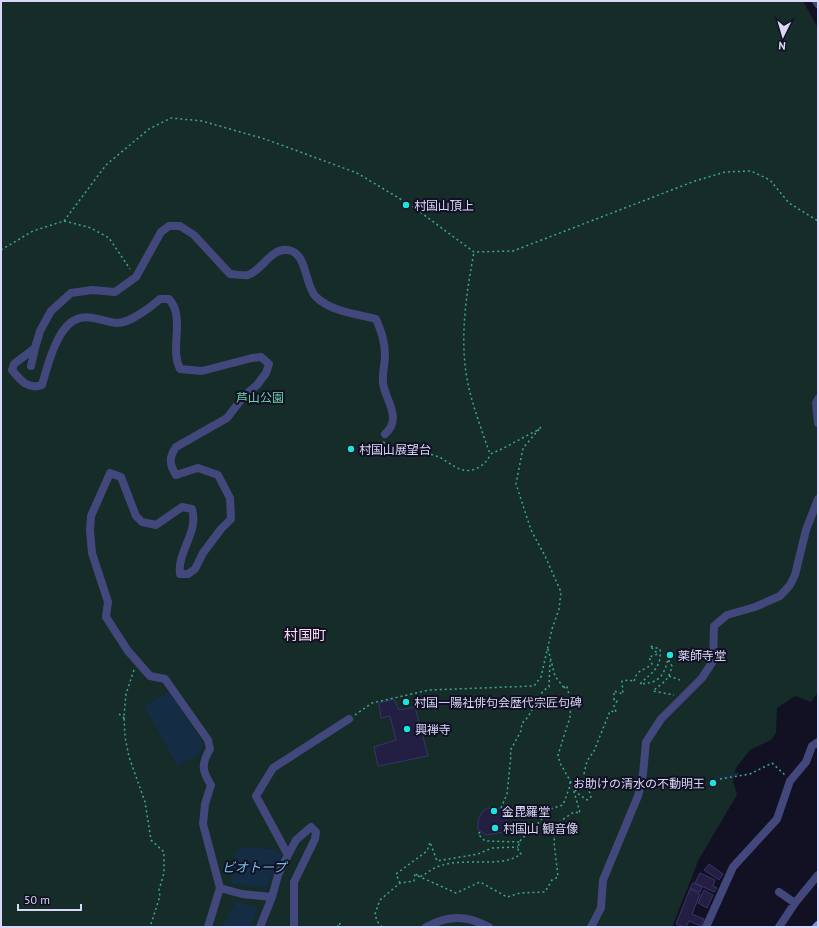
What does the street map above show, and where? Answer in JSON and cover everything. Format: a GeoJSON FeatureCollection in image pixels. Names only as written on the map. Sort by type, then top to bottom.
{"type":"FeatureCollection","features":[{"type":"Feature","properties":{"kind":"street"},"geometry":{"type":"LineString","coordinates":[[31,366],[40,331],[51,311],[71,293],[92,290],[115,292],[136,278],[161,232],[169,226],[180,226],[194,235],[230,274],[247,275],[255,271],[267,258],[277,252],[287,250],[295,252],[301,258],[308,284],[316,297],[336,308],[376,319],[383,332],[385,354],[383,385],[391,402],[393,419],[392,426],[385,434]]}},
{"type":"Feature","properties":{"kind":"street"},"geometry":{"type":"LineString","coordinates":[[35,348],[14,364],[12,370],[25,384],[34,388],[42,385],[53,351],[64,330],[74,320],[88,317],[119,323],[146,311],[160,299],[169,299],[175,305],[177,315],[175,359],[180,369],[202,371],[261,357],[269,364],[266,373],[257,385],[244,396],[226,418],[176,447],[171,454],[171,467],[176,475],[198,468],[212,471],[218,475],[230,498],[231,519],[221,528],[203,553],[195,569],[188,574],[180,574],[179,564],[192,535],[195,517],[192,509],[182,507],[156,525],[142,522],[136,516],[121,477],[110,473],[91,516],[90,531],[92,553],[108,602],[106,618],[128,651],[150,676],[165,679],[208,740],[210,749],[205,757],[203,772],[211,785],[205,804],[203,824],[220,888],[208,927]]}},
{"type":"Feature","properties":{"kind":"street"},"geometry":{"type":"LineString","coordinates":[[818,399],[816,403],[818,423]]}},
{"type":"Feature","properties":{"kind":"street"},"geometry":{"type":"LineString","coordinates":[[591,927],[601,908],[603,880],[638,796],[643,774],[646,742],[661,719],[702,678],[711,666],[714,652],[714,626],[727,615],[755,607],[780,596],[790,585],[795,576],[806,530],[818,499]]}},
{"type":"Feature","properties":{"kind":"street"},"geometry":{"type":"LineString","coordinates":[[288,855],[256,796],[273,768],[349,720]]}},
{"type":"Feature","properties":{"kind":"street"},"geometry":{"type":"LineString","coordinates":[[706,927],[733,867],[777,819],[791,780],[806,762],[812,746],[818,742]]}},
{"type":"Feature","properties":{"kind":"street"},"geometry":{"type":"LineString","coordinates":[[260,927],[272,897],[278,875],[288,855],[296,840],[310,827],[316,832],[315,839],[294,882],[294,927]]}},
{"type":"Feature","properties":{"kind":"street"},"geometry":{"type":"LineString","coordinates":[[779,927],[795,903],[818,875]]}},
{"type":"Feature","properties":{"kind":"street"},"geometry":{"type":"LineString","coordinates":[[220,888],[242,894],[272,897]]}},
{"type":"Feature","properties":{"kind":"street"},"geometry":{"type":"LineString","coordinates":[[779,892],[795,903]]}},
{"type":"Feature","properties":{"kind":"street"},"geometry":{"type":"LineString","coordinates":[[426,927],[440,920],[453,917],[478,921],[489,927]]}},
{"type":"Feature","properties":{"kind":"path"},"geometry":{"type":"LineString","coordinates":[[64,221],[106,165],[149,129],[171,118],[202,121],[264,139],[356,173],[412,206],[474,252],[513,251],[695,181],[725,172],[752,170],[770,180],[790,203],[818,220]]}},
{"type":"Feature","properties":{"kind":"path"},"geometry":{"type":"LineString","coordinates":[[1,250],[33,231],[64,221],[91,228],[109,238],[136,278]]}},
{"type":"Feature","properties":{"kind":"path"},"geometry":{"type":"LineString","coordinates":[[385,434],[382,440],[384,443],[441,458],[464,470],[475,469],[483,465],[489,459],[490,454],[468,384],[464,350],[464,307],[474,252]]}},
{"type":"Feature","properties":{"kind":"path"},"geometry":{"type":"LineString","coordinates":[[349,720],[372,703],[400,695],[444,688],[534,686],[541,677],[552,629],[559,609],[561,592],[545,556],[531,530],[516,484],[523,448],[541,427],[502,450],[490,454]]}},
{"type":"Feature","properties":{"kind":"path"},"geometry":{"type":"LineString","coordinates":[[548,648],[555,676],[565,689],[564,686],[567,687],[571,702],[570,718],[558,755],[560,763],[577,793],[586,800],[591,797],[584,774],[587,761],[594,752],[610,711],[616,712],[614,706],[617,701],[614,700],[614,691],[623,694],[622,681],[630,680],[634,682],[635,675],[638,671],[652,664],[649,657],[658,654],[650,646],[660,649],[658,667],[653,674],[640,684],[655,682],[664,675],[669,655]]}},
{"type":"Feature","properties":{"kind":"path"},"geometry":{"type":"LineString","coordinates":[[501,808],[507,794],[511,755],[510,751],[521,731],[522,723],[528,718],[544,690],[549,687],[550,660],[548,648]]}},
{"type":"Feature","properties":{"kind":"path"},"geometry":{"type":"LineString","coordinates":[[668,659],[672,666],[670,676],[664,684],[653,691],[675,695]]}},
{"type":"Feature","properties":{"kind":"path"},"geometry":{"type":"LineString","coordinates":[[137,661],[126,694],[125,719],[129,757],[145,802],[151,840],[164,852],[164,866],[159,890],[160,896],[150,927]]}},
{"type":"Feature","properties":{"kind":"path"},"geometry":{"type":"LineString","coordinates":[[670,676],[680,680]]}},
{"type":"Feature","properties":{"kind":"path"},"geometry":{"type":"LineString","coordinates":[[119,714],[125,719]]}},
{"type":"Feature","properties":{"kind":"path"},"geometry":{"type":"LineString","coordinates":[[720,779],[750,774],[772,763],[791,780]]}},
{"type":"Feature","properties":{"kind":"path"},"geometry":{"type":"LineString","coordinates":[[382,927],[377,921],[375,914],[378,903],[400,883],[414,881],[415,873],[423,876],[430,870],[452,863],[501,860],[520,854],[518,851],[518,846],[520,842],[550,809],[563,805],[570,786],[570,779]]}},
{"type":"Feature","properties":{"kind":"path"},"geometry":{"type":"LineString","coordinates":[[417,875],[456,893],[480,882],[507,897],[520,893],[545,892],[552,880],[558,877],[554,842],[556,824],[574,812],[580,813],[570,779]]}},
{"type":"Feature","properties":{"kind":"path"},"geometry":{"type":"LineString","coordinates":[[480,832],[478,834],[485,841],[520,842]]}},
{"type":"Feature","properties":{"kind":"path"},"geometry":{"type":"LineString","coordinates":[[400,883],[396,874],[427,852],[430,842],[437,861],[478,854],[492,848],[518,846]]}},
{"type":"Feature","properties":{"kind":"green space","name":"芦山公園"},"geometry":{"type":"Polygon","coordinates":[[[1,1],[803,1],[818,28],[818,692],[811,702],[795,696],[777,708],[776,733],[771,740],[750,750],[736,768],[733,781],[737,795],[699,859],[672,927],[2,927],[1,1]]]}},
{"type":"Feature","properties":{"kind":"water"},"geometry":{"type":"Polygon","coordinates":[[[170,691],[203,744],[200,754],[177,766],[144,706],[170,691]]]}},
{"type":"Feature","properties":{"kind":"water","name":"ビオトープ"},"geometry":{"type":"Polygon","coordinates":[[[240,847],[272,849],[282,855],[266,888],[231,883],[236,852],[240,847]]]}},
{"type":"Feature","properties":{"kind":"water"},"geometry":{"type":"Polygon","coordinates":[[[236,901],[258,907],[251,927],[222,927],[236,901]]]}},
{"type":"Feature","properties":{"kind":"building","name":"興禅寺"},"geometry":{"type":"Polygon","coordinates":[[[394,699],[399,710],[415,707],[428,756],[378,766],[374,747],[396,740],[390,716],[381,718],[379,703],[394,699]]]}},
{"type":"Feature","properties":{"kind":"building","name":"お助けの清水の不動明王"},"geometry":{"type":"Polygon","coordinates":[[[715,780],[717,784],[711,786],[710,782],[715,780]]]}},
{"type":"Feature","properties":{"kind":"building"},"geometry":{"type":"Polygon","coordinates":[[[487,808],[504,809],[506,820],[504,832],[486,835],[478,829],[478,821],[482,812],[487,808]]]}},
{"type":"Feature","properties":{"kind":"building"},"geometry":{"type":"Polygon","coordinates":[[[709,864],[723,874],[719,880],[704,870],[709,864]]]}},
{"type":"Feature","properties":{"kind":"building"},"geometry":{"type":"Polygon","coordinates":[[[700,873],[715,880],[713,886],[717,888],[714,892],[695,883],[700,873]]]}},
{"type":"Feature","properties":{"kind":"building"},"geometry":{"type":"Polygon","coordinates":[[[693,883],[702,887],[700,892],[690,888],[693,883]]]}},
{"type":"Feature","properties":{"kind":"building"},"geometry":{"type":"Polygon","coordinates":[[[690,889],[700,894],[692,914],[704,919],[701,926],[689,921],[686,927],[676,924],[690,889]]]}},
{"type":"Feature","properties":{"kind":"building"},"geometry":{"type":"Polygon","coordinates":[[[704,890],[713,895],[707,908],[698,903],[704,890]]]}},
{"type":"Feature","properties":{"kind":"waterway"},"geometry":{"type":"LineString","coordinates":[[714,778],[737,774]]}},
{"type":"Feature","properties":{"kind":"place","name":"村国山頂上"},"geometry":{"type":"Point","coordinates":[406,205]}},
{"type":"Feature","properties":{"kind":"place","name":"村国山展望台"},"geometry":{"type":"Point","coordinates":[351,449]}},
{"type":"Feature","properties":{"kind":"place","name":"薬師寺堂"},"geometry":{"type":"Point","coordinates":[670,655]}},
{"type":"Feature","properties":{"kind":"place","name":"村国一陽社俳句会歴代宗匠句碑"},"geometry":{"type":"Point","coordinates":[406,702]}},
{"type":"Feature","properties":{"kind":"place","name":"興禅寺"},"geometry":{"type":"Point","coordinates":[407,729]}},
{"type":"Feature","properties":{"kind":"place","name":"お助けの清水の不動明王"},"geometry":{"type":"Point","coordinates":[713,783]}},
{"type":"Feature","properties":{"kind":"place","name":"金毘羅堂"},"geometry":{"type":"Point","coordinates":[494,811]}},
{"type":"Feature","properties":{"kind":"place","name":"村国山 観音像"},"geometry":{"type":"Point","coordinates":[495,828]}},
{"type":"Feature","properties":{"kind":"district","name":"村国町"},"geometry":{"type":"Point","coordinates":[305,635]}}]}
